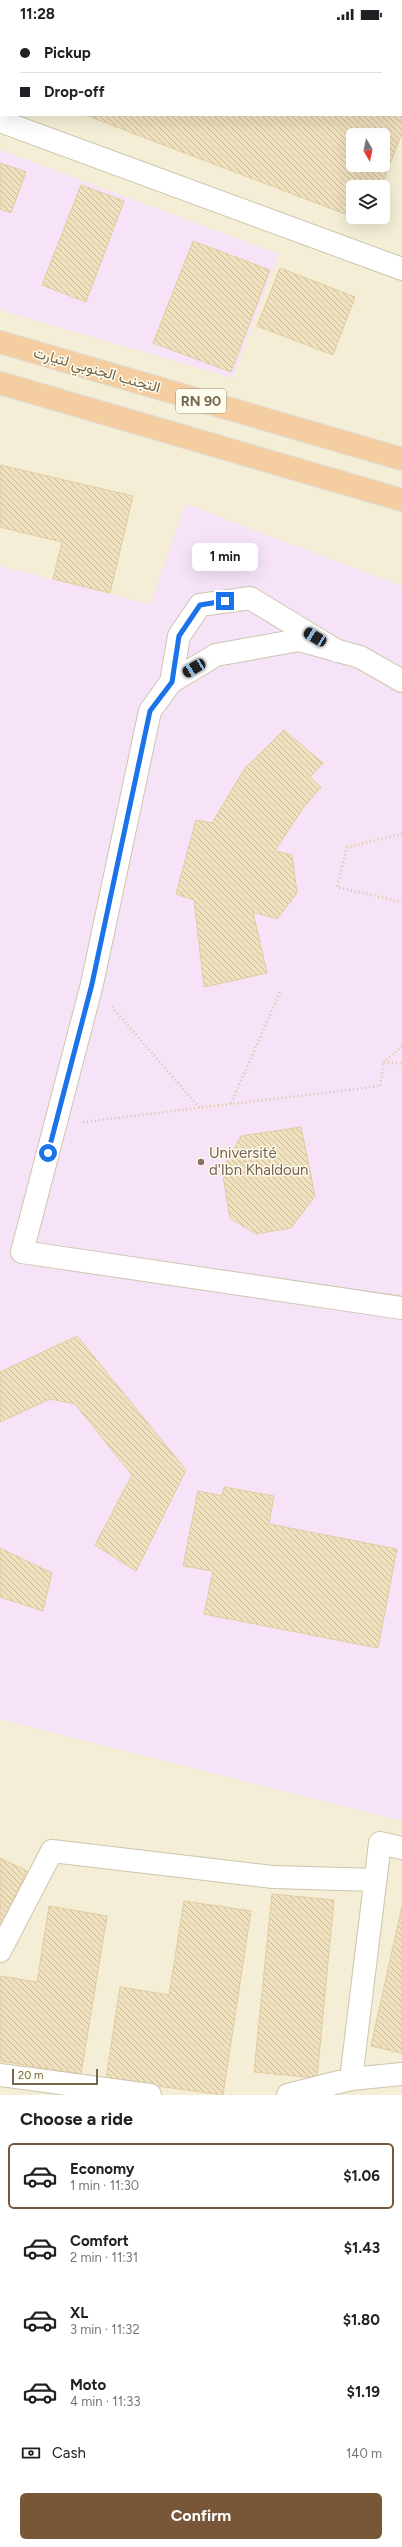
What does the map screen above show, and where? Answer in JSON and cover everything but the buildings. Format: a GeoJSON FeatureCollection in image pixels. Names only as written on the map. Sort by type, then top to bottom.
{"type":"FeatureCollection","features":[{"type":"Feature","properties":{"kind":"highway","name":"التجنب الجنوبي لتيارت"},"geometry":{"type":"LineString","coordinates":[[0,342],[402,459]]}},
{"type":"Feature","properties":{"kind":"highway","name":"RN 90"},"geometry":{"type":"LineString","coordinates":[[0,383],[402,500]]}},
{"type":"Feature","properties":{"kind":"street"},"geometry":{"type":"LineString","coordinates":[[9,120],[402,269]]}},
{"type":"Feature","properties":{"kind":"street"},"geometry":{"type":"LineString","coordinates":[[172,682],[179,636],[200,605],[250,598],[337,651]]}},
{"type":"Feature","properties":{"kind":"street"},"geometry":{"type":"LineString","coordinates":[[402,681],[360,657],[299,640],[216,655],[172,682],[150,711],[92,984],[22,1252],[402,1308]]}},
{"type":"Feature","properties":{"kind":"street"},"geometry":{"type":"LineString","coordinates":[[351,2079],[380,1844],[402,1848]]}},
{"type":"Feature","properties":{"kind":"street"},"geometry":{"type":"LineString","coordinates":[[0,1951],[52,1850],[273,1877],[376,1880]]}},
{"type":"Feature","properties":{"kind":"street"},"geometry":{"type":"LineString","coordinates":[[288,2095],[351,2079],[402,2074]]}},
{"type":"Feature","properties":{"kind":"street"},"geometry":{"type":"LineString","coordinates":[[0,2075],[150,2095]]}},
{"type":"Feature","properties":{"kind":"path"},"geometry":{"type":"LineString","coordinates":[[402,834],[347,847],[337,887],[402,902]]}},
{"type":"Feature","properties":{"kind":"path"},"geometry":{"type":"LineString","coordinates":[[92,984],[200,1108]]}},
{"type":"Feature","properties":{"kind":"path"},"geometry":{"type":"LineString","coordinates":[[230,1104],[280,992]]}},
{"type":"Feature","properties":{"kind":"path"},"geometry":{"type":"LineString","coordinates":[[55,1125],[380,1086],[384,1062],[402,1046]]}},
{"type":"Feature","properties":{"kind":"path"},"geometry":{"type":"LineString","coordinates":[[384,1062],[402,1064]]}},
{"type":"Feature","properties":{"kind":"shaded area","name":"Université d'Ibn Khaldoun"},"geometry":{"type":"Polygon","coordinates":[[[0,116],[402,116],[402,2095],[0,2095],[0,116]]]}},
{"type":"Feature","properties":{"kind":"shaded area"},"geometry":{"type":"Polygon","coordinates":[[[0,150],[279,254],[233,378],[0,310],[0,150]]]}},
{"type":"Feature","properties":{"kind":"shaded area","name":"Université d'Ibn Khaldoun"},"geometry":{"type":"Polygon","coordinates":[[[186,504],[402,586],[402,1821],[0,1719],[0,566],[150,604],[186,504]]]}},
{"type":"Feature","properties":{"kind":"place","name":"Université d'Ibn Khaldoun"},"geometry":{"type":"Point","coordinates":[201,1162]}},
{"type":"Feature","properties":{"kind":"route"},"geometry":{"type":"LineString","coordinates":[[48,1153],[92,984],[150,711],[172,682],[179,636],[200,605],[225,601]]}}]}
